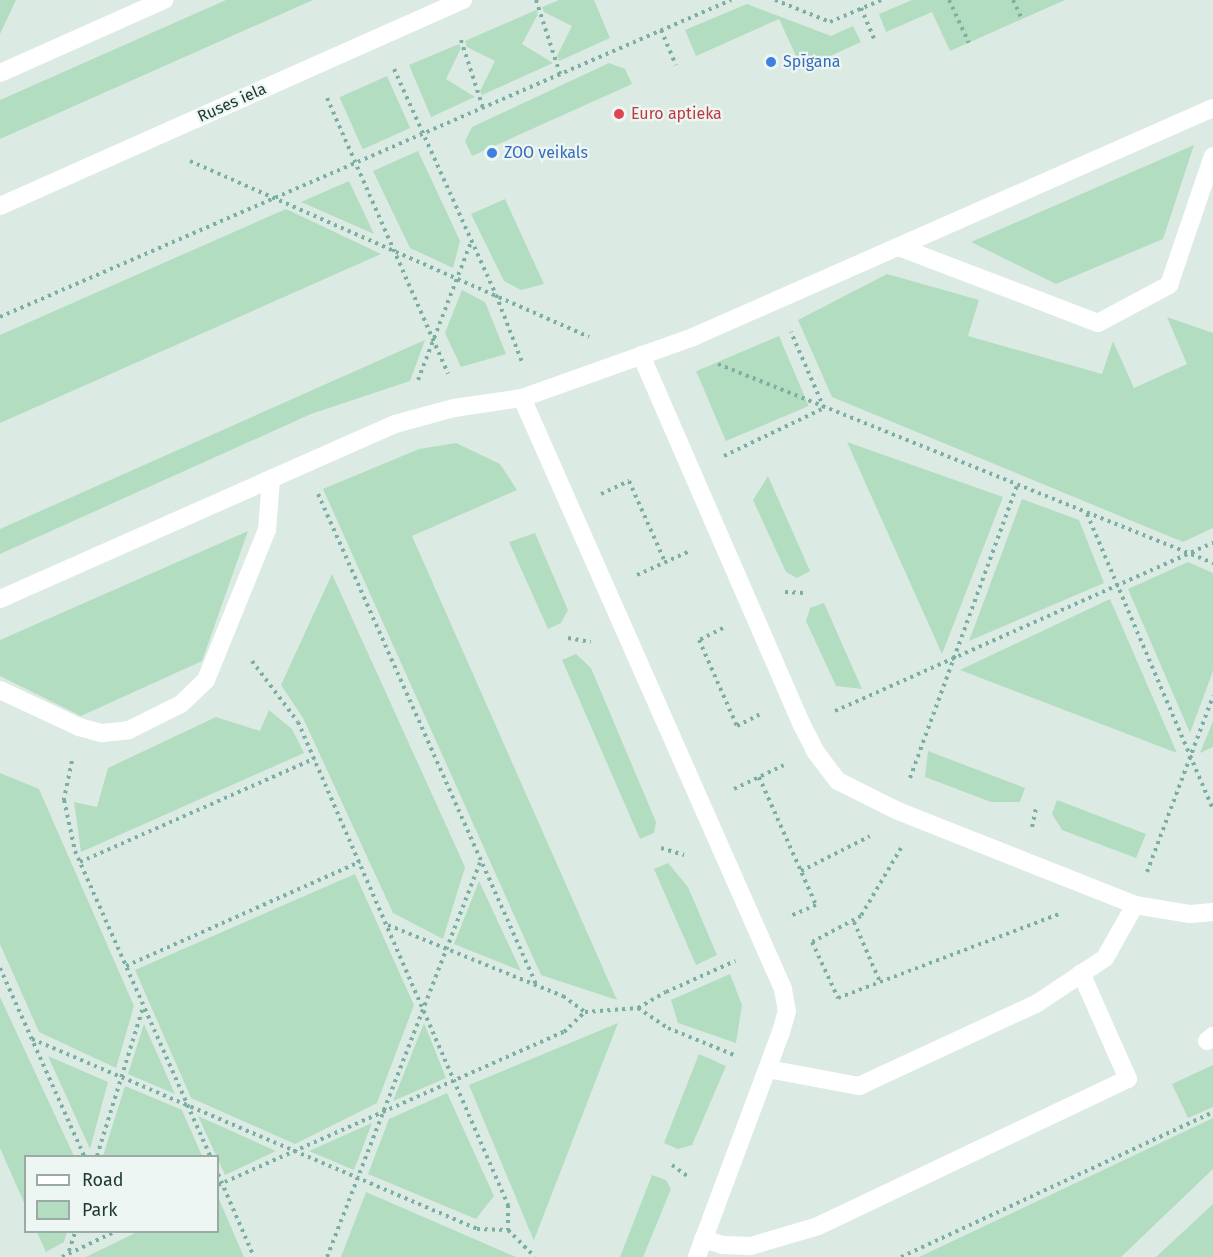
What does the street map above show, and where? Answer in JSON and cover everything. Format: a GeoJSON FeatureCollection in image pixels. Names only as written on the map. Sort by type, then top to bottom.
{"type":"FeatureCollection","features":[{"type":"Feature","properties":{"kind":"street"},"geometry":{"type":"LineString","coordinates":[[0,73],[164,0]]}},
{"type":"Feature","properties":{"kind":"street","name":"Ruses iela"},"geometry":{"type":"LineString","coordinates":[[0,206],[463,0]]}},
{"type":"Feature","properties":{"kind":"street"},"geometry":{"type":"LineString","coordinates":[[0,599],[395,424],[454,408],[522,398],[693,337],[1213,108]]}},
{"type":"Feature","properties":{"kind":"street"},"geometry":{"type":"LineString","coordinates":[[899,247],[1098,322],[1169,285],[1213,156]]}},
{"type":"Feature","properties":{"kind":"street"},"geometry":{"type":"LineString","coordinates":[[642,355],[802,725],[815,751],[838,781],[898,811],[1135,905],[1190,914],[1213,912]]}},
{"type":"Feature","properties":{"kind":"street"},"geometry":{"type":"LineString","coordinates":[[522,398],[783,989],[787,1011],[768,1069],[697,1257]]}},
{"type":"Feature","properties":{"kind":"street"},"geometry":{"type":"LineString","coordinates":[[0,690],[79,728],[102,733],[129,730],[181,704],[206,680],[267,530],[271,479]]}},
{"type":"Feature","properties":{"kind":"street"},"geometry":{"type":"LineString","coordinates":[[768,1069],[859,1086],[1036,1004],[1105,958],[1135,905]]}},
{"type":"Feature","properties":{"kind":"street"},"geometry":{"type":"LineString","coordinates":[[703,1239],[723,1245],[751,1246],[818,1226],[1128,1079],[1081,974]]}},
{"type":"Feature","properties":{"kind":"path"},"geometry":{"type":"LineString","coordinates":[[536,0],[560,74]]}},
{"type":"Feature","properties":{"kind":"path"},"geometry":{"type":"LineString","coordinates":[[0,317],[730,0]]}},
{"type":"Feature","properties":{"kind":"path"},"geometry":{"type":"LineString","coordinates":[[775,0],[830,22],[880,0]]}},
{"type":"Feature","properties":{"kind":"path"},"geometry":{"type":"LineString","coordinates":[[949,0],[969,43]]}},
{"type":"Feature","properties":{"kind":"path"},"geometry":{"type":"LineString","coordinates":[[1013,0],[1022,19]]}},
{"type":"Feature","properties":{"kind":"path"},"geometry":{"type":"LineString","coordinates":[[446,8],[483,108]]}},
{"type":"Feature","properties":{"kind":"path"},"geometry":{"type":"LineString","coordinates":[[861,8],[874,38]]}},
{"type":"Feature","properties":{"kind":"path"},"geometry":{"type":"LineString","coordinates":[[662,30],[676,64]]}},
{"type":"Feature","properties":{"kind":"path"},"geometry":{"type":"LineString","coordinates":[[379,38],[522,356],[522,398]]}},
{"type":"Feature","properties":{"kind":"path"},"geometry":{"type":"LineString","coordinates":[[314,67],[449,378],[454,408]]}},
{"type":"Feature","properties":{"kind":"path"},"geometry":{"type":"LineString","coordinates":[[145,141],[590,338],[642,355]]}},
{"type":"Feature","properties":{"kind":"path"},"geometry":{"type":"LineString","coordinates":[[395,424],[434,342],[471,241]]}},
{"type":"Feature","properties":{"kind":"path"},"geometry":{"type":"LineString","coordinates":[[778,301],[824,408]]}},
{"type":"Feature","properties":{"kind":"path"},"geometry":{"type":"LineString","coordinates":[[693,337],[703,358],[1213,563]]}},
{"type":"Feature","properties":{"kind":"path"},"geometry":{"type":"LineString","coordinates":[[724,456],[824,408]]}},
{"type":"Feature","properties":{"kind":"path"},"geometry":{"type":"LineString","coordinates":[[720,446],[729,466]]}},
{"type":"Feature","properties":{"kind":"path"},"geometry":{"type":"LineString","coordinates":[[306,464],[341,554],[536,984]]}},
{"type":"Feature","properties":{"kind":"path"},"geometry":{"type":"LineString","coordinates":[[629,481],[665,562]]}},
{"type":"Feature","properties":{"kind":"path"},"geometry":{"type":"LineString","coordinates":[[801,871],[879,832],[898,811],[1017,485]]}},
{"type":"Feature","properties":{"kind":"path"},"geometry":{"type":"LineString","coordinates":[[1087,513],[1213,809]]}},
{"type":"Feature","properties":{"kind":"path"},"geometry":{"type":"LineString","coordinates":[[606,590],[720,536]]}},
{"type":"Feature","properties":{"kind":"path"},"geometry":{"type":"LineString","coordinates":[[802,725],[1213,543]]}},
{"type":"Feature","properties":{"kind":"path"},"geometry":{"type":"LineString","coordinates":[[780,582],[789,603]]}},
{"type":"Feature","properties":{"kind":"path"},"geometry":{"type":"LineString","coordinates":[[785,592],[804,593]]}},
{"type":"Feature","properties":{"kind":"path"},"geometry":{"type":"LineString","coordinates":[[222,639],[256,664],[298,722],[456,1080],[508,1205],[508,1230]]}},
{"type":"Feature","properties":{"kind":"path"},"geometry":{"type":"LineString","coordinates":[[699,640],[737,726]]}},
{"type":"Feature","properties":{"kind":"path"},"geometry":{"type":"LineString","coordinates":[[1135,905],[1213,696]]}},
{"type":"Feature","properties":{"kind":"path"},"geometry":{"type":"LineString","coordinates":[[832,700],[842,722]]}},
{"type":"Feature","properties":{"kind":"path"},"geometry":{"type":"LineString","coordinates":[[79,728],[64,800],[80,862],[210,1155]]}},
{"type":"Feature","properties":{"kind":"path"},"geometry":{"type":"LineString","coordinates":[[701,804],[815,751]]}},
{"type":"Feature","properties":{"kind":"path"},"geometry":{"type":"LineString","coordinates":[[80,862],[314,759]]}},
{"type":"Feature","properties":{"kind":"path"},"geometry":{"type":"LineString","coordinates":[[899,774],[921,784]]}},
{"type":"Feature","properties":{"kind":"path"},"geometry":{"type":"LineString","coordinates":[[759,777],[816,905]]}},
{"type":"Feature","properties":{"kind":"path"},"geometry":{"type":"LineString","coordinates":[[1032,827],[1036,808]]}},
{"type":"Feature","properties":{"kind":"path"},"geometry":{"type":"LineString","coordinates":[[918,819],[854,922],[812,942],[838,998],[1076,908],[1092,889]]}},
{"type":"Feature","properties":{"kind":"path"},"geometry":{"type":"LineString","coordinates":[[1021,823],[1043,831]]}},
{"type":"Feature","properties":{"kind":"path"},"geometry":{"type":"LineString","coordinates":[[126,966],[360,862]]}},
{"type":"Feature","properties":{"kind":"path"},"geometry":{"type":"LineString","coordinates":[[327,1257],[481,862]]}},
{"type":"Feature","properties":{"kind":"path"},"geometry":{"type":"LineString","coordinates":[[1137,867],[1156,874]]}},
{"type":"Feature","properties":{"kind":"path"},"geometry":{"type":"LineString","coordinates":[[854,922],[880,982]]}},
{"type":"Feature","properties":{"kind":"path"},"geometry":{"type":"LineString","coordinates":[[388,925],[536,984],[563,996],[585,1012]]}},
{"type":"Feature","properties":{"kind":"path"},"geometry":{"type":"LineString","coordinates":[[254,1257],[220,1184],[564,1032],[585,1012],[638,1008],[666,992],[765,948]]}},
{"type":"Feature","properties":{"kind":"path"},"geometry":{"type":"LineString","coordinates":[[732,950],[740,971]]}},
{"type":"Feature","properties":{"kind":"path"},"geometry":{"type":"LineString","coordinates":[[0,968],[84,1155]]}},
{"type":"Feature","properties":{"kind":"path"},"geometry":{"type":"LineString","coordinates":[[97,1155],[144,1006]]}},
{"type":"Feature","properties":{"kind":"path"},"geometry":{"type":"LineString","coordinates":[[638,1008],[668,1028],[768,1069]]}},
{"type":"Feature","properties":{"kind":"path"},"geometry":{"type":"LineString","coordinates":[[32,1039],[477,1229],[508,1230],[535,1257]]}},
{"type":"Feature","properties":{"kind":"path"},"geometry":{"type":"LineString","coordinates":[[901,1257],[1213,1112]]}},
{"type":"Feature","properties":{"kind":"path"},"geometry":{"type":"LineString","coordinates":[[672,1165],[693,1180],[698,1169]]}},
{"type":"Feature","properties":{"kind":"path"},"geometry":{"type":"LineString","coordinates":[[69,1252],[75,1233]]}},
{"type":"Feature","properties":{"kind":"path"},"geometry":{"type":"LineString","coordinates":[[62,1257],[112,1233]]}},
{"type":"Feature","properties":{"kind":"green space"},"geometry":{"type":"Polygon","coordinates":[[[0,0],[16,0],[0,34],[0,0]]]}},
{"type":"Feature","properties":{"kind":"green space"},"geometry":{"type":"Polygon","coordinates":[[[226,0],[313,0],[0,139],[0,100],[226,0]]]}},
{"type":"Feature","properties":{"kind":"green space"},"geometry":{"type":"Polygon","coordinates":[[[559,0],[594,0],[610,38],[559,61],[557,56],[572,26],[544,12],[542,7],[559,0]]]}},
{"type":"Feature","properties":{"kind":"green space"},"geometry":{"type":"Polygon","coordinates":[[[912,0],[1065,0],[950,51],[932,12],[886,32],[879,14],[912,0]]]}},
{"type":"Feature","properties":{"kind":"green space"},"geometry":{"type":"Polygon","coordinates":[[[747,4],[831,36],[853,26],[861,42],[802,69],[779,19],[696,56],[685,30],[747,4]]]}},
{"type":"Feature","properties":{"kind":"green space"},"geometry":{"type":"Polygon","coordinates":[[[536,10],[538,14],[522,44],[553,63],[482,95],[480,91],[495,61],[467,47],[465,41],[536,10]]]}},
{"type":"Feature","properties":{"kind":"green space"},"geometry":{"type":"Polygon","coordinates":[[[459,44],[461,48],[446,79],[475,97],[431,117],[409,65],[459,44]]]}},
{"type":"Feature","properties":{"kind":"green space"},"geometry":{"type":"Polygon","coordinates":[[[609,63],[625,69],[632,84],[472,156],[465,141],[472,127],[609,63]]]}},
{"type":"Feature","properties":{"kind":"green space"},"geometry":{"type":"Polygon","coordinates":[[[387,76],[410,128],[363,149],[339,97],[387,76]]]}},
{"type":"Feature","properties":{"kind":"green space"},"geometry":{"type":"Polygon","coordinates":[[[1194,145],[1163,239],[1056,284],[971,242],[1194,145]]]}},
{"type":"Feature","properties":{"kind":"green space"},"geometry":{"type":"Polygon","coordinates":[[[418,151],[460,241],[453,268],[410,248],[373,171],[418,151]]]}},
{"type":"Feature","properties":{"kind":"green space"},"geometry":{"type":"Polygon","coordinates":[[[349,181],[374,234],[301,202],[349,181]]]}},
{"type":"Feature","properties":{"kind":"green space"},"geometry":{"type":"Polygon","coordinates":[[[505,199],[544,284],[521,290],[504,281],[471,214],[505,199]]]}},
{"type":"Feature","properties":{"kind":"green space"},"geometry":{"type":"Polygon","coordinates":[[[286,209],[381,254],[0,423],[0,335],[286,209]]]}},
{"type":"Feature","properties":{"kind":"green space"},"geometry":{"type":"Polygon","coordinates":[[[887,274],[979,300],[968,336],[1102,374],[1113,341],[1134,388],[1187,364],[1167,317],[1213,333],[1213,528],[1183,542],[832,397],[798,320],[887,274]]]}},
{"type":"Feature","properties":{"kind":"green space"},"geometry":{"type":"Polygon","coordinates":[[[462,290],[485,302],[506,354],[461,367],[445,333],[462,290]]]}},
{"type":"Feature","properties":{"kind":"green space"},"geometry":{"type":"Polygon","coordinates":[[[779,336],[809,406],[726,441],[696,371],[779,336]]]}},
{"type":"Feature","properties":{"kind":"green space"},"geometry":{"type":"Polygon","coordinates":[[[425,340],[410,381],[311,414],[0,554],[0,529],[425,340]]]}},
{"type":"Feature","properties":{"kind":"green space"},"geometry":{"type":"Polygon","coordinates":[[[847,442],[1003,497],[942,654],[847,442]]]}},
{"type":"Feature","properties":{"kind":"green space"},"geometry":{"type":"Polygon","coordinates":[[[456,443],[500,464],[517,490],[412,536],[617,1000],[541,975],[323,489],[419,449],[456,443]]]}},
{"type":"Feature","properties":{"kind":"green space"},"geometry":{"type":"Polygon","coordinates":[[[768,476],[810,571],[797,578],[786,572],[753,500],[768,476]]]}},
{"type":"Feature","properties":{"kind":"green space"},"geometry":{"type":"Polygon","coordinates":[[[1022,499],[1079,520],[1104,583],[969,641],[1022,499]]]}},
{"type":"Feature","properties":{"kind":"green space"},"geometry":{"type":"Polygon","coordinates":[[[248,531],[202,661],[81,716],[0,676],[0,640],[248,531]]]}},
{"type":"Feature","properties":{"kind":"green space"},"geometry":{"type":"Polygon","coordinates":[[[535,533],[568,610],[561,623],[548,629],[509,542],[535,533]]]}},
{"type":"Feature","properties":{"kind":"green space"},"geometry":{"type":"Polygon","coordinates":[[[1188,562],[1213,573],[1213,671],[1190,733],[1128,589],[1188,562]]]}},
{"type":"Feature","properties":{"kind":"green space"},"geometry":{"type":"Polygon","coordinates":[[[332,574],[465,867],[443,939],[393,913],[303,718],[281,685],[332,574]]]}},
{"type":"Feature","properties":{"kind":"green space"},"geometry":{"type":"Polygon","coordinates":[[[1110,599],[1177,753],[960,670],[1110,599]]]}},
{"type":"Feature","properties":{"kind":"green space"},"geometry":{"type":"Polygon","coordinates":[[[824,603],[862,689],[836,686],[806,621],[810,608],[824,603]]]}},
{"type":"Feature","properties":{"kind":"green space"},"geometry":{"type":"Polygon","coordinates":[[[576,654],[591,668],[656,822],[654,833],[640,839],[562,660],[576,654]]]}},
{"type":"Feature","properties":{"kind":"green space"},"geometry":{"type":"Polygon","coordinates":[[[269,710],[292,729],[304,753],[81,852],[74,802],[97,807],[108,768],[216,717],[260,731],[269,710]]]}},
{"type":"Feature","properties":{"kind":"green space"},"geometry":{"type":"Polygon","coordinates":[[[1213,721],[1213,747],[1200,753],[1213,721]]]}},
{"type":"Feature","properties":{"kind":"green space"},"geometry":{"type":"Polygon","coordinates":[[[928,751],[1025,788],[1020,802],[991,802],[925,777],[928,751]]]}},
{"type":"Feature","properties":{"kind":"green space"},"geometry":{"type":"Polygon","coordinates":[[[0,773],[39,789],[134,1006],[116,1068],[39,1032],[0,944],[0,773]]]}},
{"type":"Feature","properties":{"kind":"green space"},"geometry":{"type":"Polygon","coordinates":[[[1057,800],[1146,834],[1136,858],[1062,830],[1052,814],[1057,800]]]}},
{"type":"Feature","properties":{"kind":"green space"},"geometry":{"type":"Polygon","coordinates":[[[668,863],[688,887],[717,955],[696,965],[654,869],[668,863]]]}},
{"type":"Feature","properties":{"kind":"green space"},"geometry":{"type":"Polygon","coordinates":[[[355,874],[414,1005],[377,1103],[295,1144],[191,1098],[135,970],[355,874]]]}},
{"type":"Feature","properties":{"kind":"green space"},"geometry":{"type":"Polygon","coordinates":[[[479,881],[521,971],[454,944],[479,881]]]}},
{"type":"Feature","properties":{"kind":"green space"},"geometry":{"type":"Polygon","coordinates":[[[730,974],[742,1005],[736,1043],[678,1023],[671,1000],[730,974]]]}},
{"type":"Feature","properties":{"kind":"green space"},"geometry":{"type":"Polygon","coordinates":[[[0,997],[74,1155],[24,1155],[24,1203],[0,1148],[0,997]]]}},
{"type":"Feature","properties":{"kind":"green space"},"geometry":{"type":"Polygon","coordinates":[[[424,1023],[446,1078],[393,1101],[424,1023]]]}},
{"type":"Feature","properties":{"kind":"green space"},"geometry":{"type":"Polygon","coordinates":[[[618,1023],[534,1240],[534,1241],[469,1085],[618,1023]]]}},
{"type":"Feature","properties":{"kind":"green space"},"geometry":{"type":"Polygon","coordinates":[[[144,1024],[175,1094],[128,1074],[144,1024]]]}},
{"type":"Feature","properties":{"kind":"green space"},"geometry":{"type":"Polygon","coordinates":[[[699,1054],[726,1066],[692,1145],[678,1149],[664,1143],[699,1054]]]}},
{"type":"Feature","properties":{"kind":"green space"},"geometry":{"type":"Polygon","coordinates":[[[48,1056],[108,1082],[90,1149],[48,1056]]]}},
{"type":"Feature","properties":{"kind":"green space"},"geometry":{"type":"Polygon","coordinates":[[[1213,1065],[1213,1107],[1188,1118],[1172,1084],[1213,1065]]]}},
{"type":"Feature","properties":{"kind":"green space"},"geometry":{"type":"Polygon","coordinates":[[[125,1086],[182,1110],[202,1155],[103,1155],[125,1086]]]}},
{"type":"Feature","properties":{"kind":"green space"},"geometry":{"type":"Polygon","coordinates":[[[447,1093],[494,1196],[476,1219],[368,1174],[389,1119],[447,1093]]]}},
{"type":"Feature","properties":{"kind":"green space"},"geometry":{"type":"Polygon","coordinates":[[[198,1116],[276,1151],[225,1175],[219,1162],[219,1155],[216,1155],[198,1116]]]}},
{"type":"Feature","properties":{"kind":"green space"},"geometry":{"type":"Polygon","coordinates":[[[1213,1118],[1213,1169],[1121,1257],[919,1257],[1213,1118]]]}},
{"type":"Feature","properties":{"kind":"green space"},"geometry":{"type":"Polygon","coordinates":[[[372,1123],[354,1170],[309,1151],[372,1123]]]}},
{"type":"Feature","properties":{"kind":"green space"},"geometry":{"type":"Polygon","coordinates":[[[652,1175],[666,1180],[671,1189],[643,1257],[620,1257],[652,1175]]]}},
{"type":"Feature","properties":{"kind":"green space"},"geometry":{"type":"Polygon","coordinates":[[[366,1192],[516,1257],[341,1257],[366,1192]]]}},
{"type":"Feature","properties":{"kind":"green space"},"geometry":{"type":"Polygon","coordinates":[[[219,1199],[244,1257],[86,1257],[135,1233],[219,1233],[219,1199]]]}},
{"type":"Feature","properties":{"kind":"green space"},"geometry":{"type":"Polygon","coordinates":[[[1213,1204],[1213,1257],[1156,1257],[1213,1204]]]}},
{"type":"Feature","properties":{"kind":"green space"},"geometry":{"type":"Polygon","coordinates":[[[37,1233],[67,1233],[64,1242],[46,1252],[37,1233]]]}},
{"type":"Feature","properties":{"kind":"place","name":"Spīgana"},"geometry":{"type":"Point","coordinates":[771,62]}},
{"type":"Feature","properties":{"kind":"place","name":"Euro aptieka"},"geometry":{"type":"Point","coordinates":[619,114]}},
{"type":"Feature","properties":{"kind":"place","name":"ZOO veikals"},"geometry":{"type":"Point","coordinates":[492,153]}}]}
